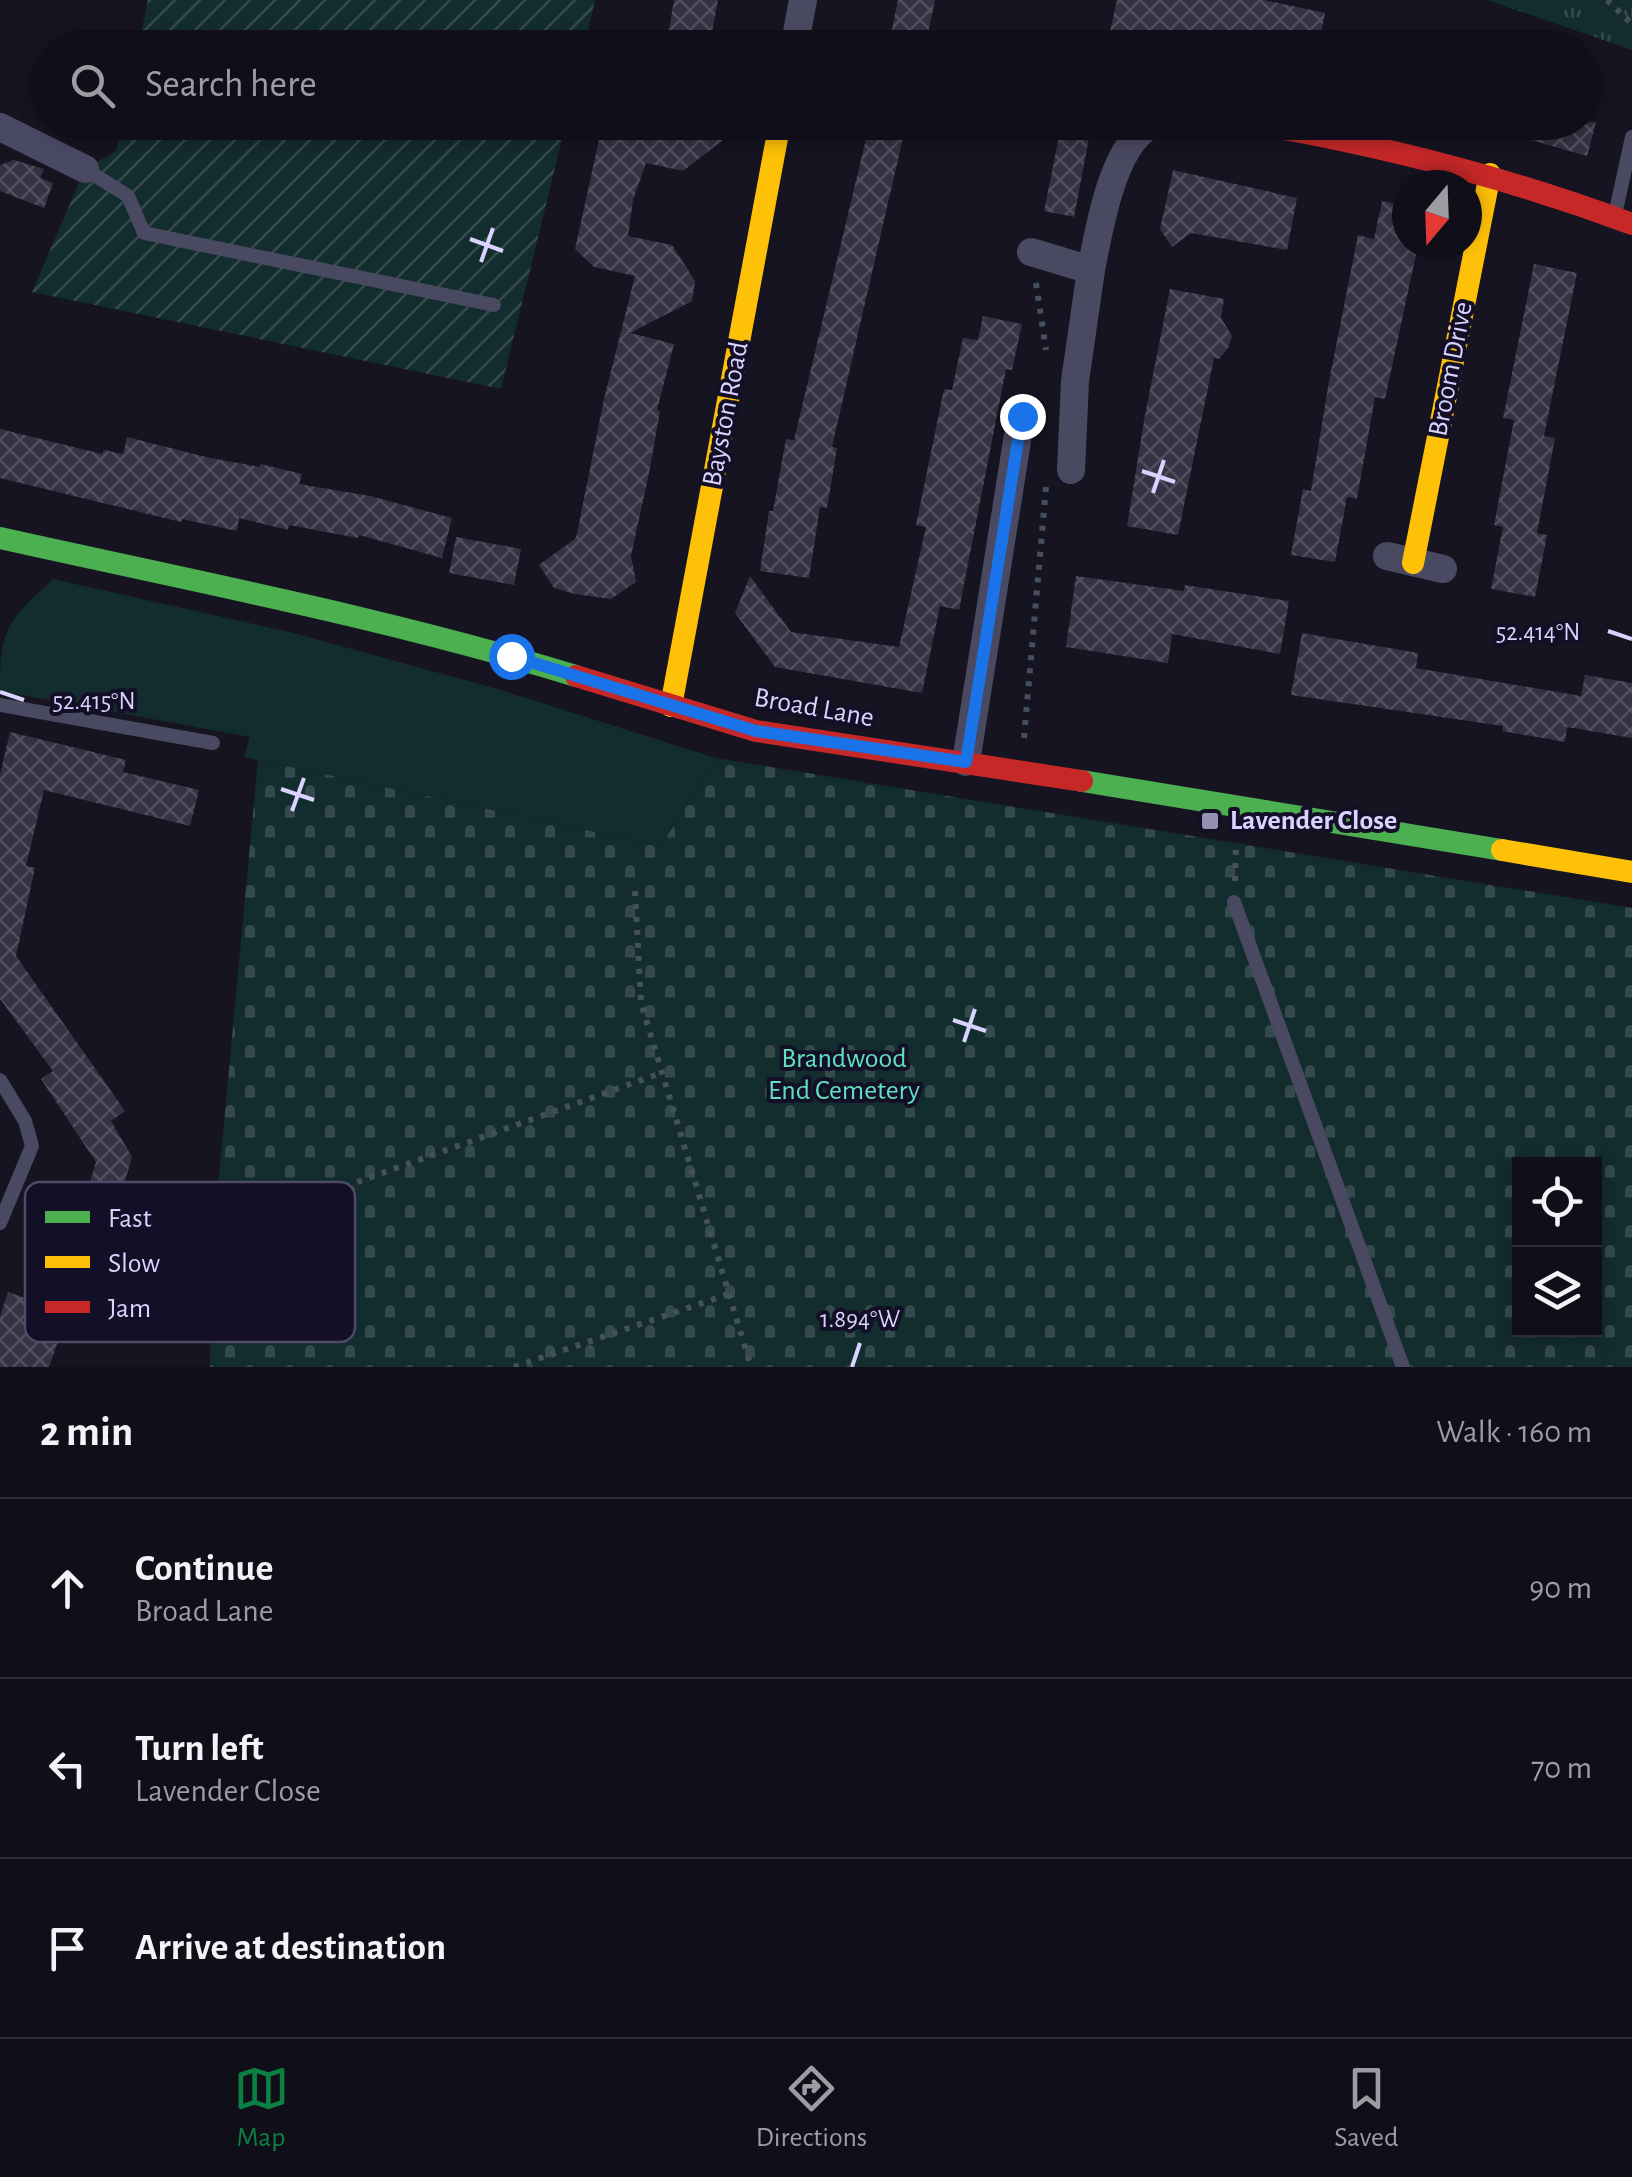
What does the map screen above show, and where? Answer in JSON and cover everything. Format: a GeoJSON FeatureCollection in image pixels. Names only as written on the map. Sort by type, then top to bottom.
{"type":"FeatureCollection","features":[{"type":"Feature","properties":{"kind":"street"},"geometry":{"type":"LineString","coordinates":[[797,30],[803,0]]}},
{"type":"Feature","properties":{"kind":"street"},"geometry":{"type":"LineString","coordinates":[[0,127],[85,169]]}},
{"type":"Feature","properties":{"kind":"street","name":"Bayston Road"},"geometry":{"type":"LineString","coordinates":[[671,706],[777,140]]}},
{"type":"Feature","properties":{"kind":"street"},"geometry":{"type":"LineString","coordinates":[[1071,470],[1074,381],[1091,270],[1107,197],[1126,150],[1135,140]]}},
{"type":"Feature","properties":{"kind":"street"},"geometry":{"type":"LineString","coordinates":[[1348,140],[1490,174],[1623,220]]}},
{"type":"Feature","properties":{"kind":"street","name":"Broom Drive"},"geometry":{"type":"LineString","coordinates":[[1443,568],[1400,559],[1490,174]]}},
{"type":"Feature","properties":{"kind":"street"},"geometry":{"type":"LineString","coordinates":[[1031,252],[1091,270]]}},
{"type":"Feature","properties":{"kind":"street"},"geometry":{"type":"LineString","coordinates":[[966,762],[1022,416]]}},
{"type":"Feature","properties":{"kind":"street","name":"Broad Lane"},"geometry":{"type":"LineString","coordinates":[[0,538],[511,656],[756,731],[1632,872]]}},
{"type":"Feature","properties":{"kind":"lane"},"geometry":{"type":"LineString","coordinates":[[1623,220],[1632,137]]}},
{"type":"Feature","properties":{"kind":"lane"},"geometry":{"type":"LineString","coordinates":[[85,169],[128,196],[144,233],[494,305]]}},
{"type":"Feature","properties":{"kind":"lane"},"geometry":{"type":"LineString","coordinates":[[0,705],[213,744]]}},
{"type":"Feature","properties":{"kind":"lane"},"geometry":{"type":"LineString","coordinates":[[1234,902],[1403,1367]]}},
{"type":"Feature","properties":{"kind":"lane"},"geometry":{"type":"LineString","coordinates":[[0,1080],[26,1121],[32,1146],[0,1224]]}},
{"type":"Feature","properties":{"kind":"path"},"geometry":{"type":"LineString","coordinates":[[1606,0],[1632,24]]}},
{"type":"Feature","properties":{"kind":"path"},"geometry":{"type":"LineString","coordinates":[[1234,902],[1236,807]]}},
{"type":"Feature","properties":{"kind":"path"},"geometry":{"type":"LineString","coordinates":[[635,891],[640,1003],[751,1367]]}},
{"type":"Feature","properties":{"kind":"path"},"geometry":{"type":"LineString","coordinates":[[355,1183],[662,1072]]}},
{"type":"Feature","properties":{"kind":"path"},"geometry":{"type":"LineString","coordinates":[[514,1367],[729,1294]]}},
{"type":"Feature","properties":{"kind":"green space"},"geometry":{"type":"Polygon","coordinates":[[[148,0],[595,0],[588,30],[142,30],[148,0]]]}},
{"type":"Feature","properties":{"kind":"green space"},"geometry":{"type":"Polygon","coordinates":[[[1488,0],[1632,0],[1632,50],[1602,40],[1602,30],[1574,30],[1488,0]]]}},
{"type":"Feature","properties":{"kind":"green space"},"geometry":{"type":"Polygon","coordinates":[[[118,140],[562,140],[501,389],[32,292],[85,169],[116,151],[118,140]]]}},
{"type":"Feature","properties":{"kind":"green space"},"geometry":{"type":"Polygon","coordinates":[[[53,579],[294,633],[501,690],[716,758],[661,846],[244,757],[250,737],[0,691],[2,653],[9,627],[53,579]]]}},
{"type":"Feature","properties":{"kind":"green space","name":"Brandwood End Cemetery"},"geometry":{"type":"Polygon","coordinates":[[[716,758],[1632,908],[1632,1367],[210,1367],[210,1342],[355,1342],[355,1182],[218,1182],[258,760],[661,846],[716,758]]]}},
{"type":"Feature","properties":{"kind":"building"},"geometry":{"type":"Polygon","coordinates":[[[674,0],[718,0],[712,30],[669,30],[674,0]]]}},
{"type":"Feature","properties":{"kind":"building"},"geometry":{"type":"Polygon","coordinates":[[[898,0],[935,0],[929,30],[892,30],[898,0]]]}},
{"type":"Feature","properties":{"kind":"building"},"geometry":{"type":"Polygon","coordinates":[[[1117,0],[1264,0],[1325,13],[1322,30],[1110,30],[1117,0]]]}},
{"type":"Feature","properties":{"kind":"building"},"geometry":{"type":"Polygon","coordinates":[[[599,140],[723,140],[683,171],[646,163],[633,200],[628,236],[672,245],[695,281],[692,301],[630,333],[674,344],[657,410],[660,411],[649,473],[631,556],[636,582],[611,599],[554,588],[539,565],[576,538],[604,399],[635,276],[594,267],[575,249],[599,140]]]}},
{"type":"Feature","properties":{"kind":"building"},"geometry":{"type":"Polygon","coordinates":[[[866,140],[902,140],[832,447],[837,448],[827,508],[820,507],[809,578],[760,571],[786,439],[794,440],[866,140]]]}},
{"type":"Feature","properties":{"kind":"building"},"geometry":{"type":"Polygon","coordinates":[[[1058,140],[1089,140],[1074,217],[1044,211],[1058,140]]]}},
{"type":"Feature","properties":{"kind":"building"},"geometry":{"type":"Polygon","coordinates":[[[1531,140],[1591,140],[1587,156],[1531,140]]]}},
{"type":"Feature","properties":{"kind":"building"},"geometry":{"type":"Polygon","coordinates":[[[14,160],[44,169],[40,178],[53,183],[44,208],[0,191],[0,165],[14,160]]]}},
{"type":"Feature","properties":{"kind":"building"},"geometry":{"type":"Polygon","coordinates":[[[1173,170],[1297,198],[1287,250],[1191,233],[1172,247],[1160,229],[1173,170]]]}},
{"type":"Feature","properties":{"kind":"building"},"geometry":{"type":"Polygon","coordinates":[[[1382,201],[1392,203],[1392,260],[1415,260],[1385,399],[1375,397],[1357,499],[1347,497],[1335,562],[1291,555],[1303,489],[1311,491],[1358,235],[1374,239],[1382,201]]]}},
{"type":"Feature","properties":{"kind":"building"},"geometry":{"type":"Polygon","coordinates":[[[1534,264],[1577,273],[1544,436],[1555,438],[1537,533],[1547,535],[1535,597],[1491,589],[1503,527],[1494,525],[1514,420],[1503,418],[1534,264]]]}},
{"type":"Feature","properties":{"kind":"building"},"geometry":{"type":"Polygon","coordinates":[[[1170,289],[1224,299],[1221,318],[1232,336],[1219,359],[1214,358],[1178,535],[1127,526],[1170,289]]]}},
{"type":"Feature","properties":{"kind":"building"},"geometry":{"type":"Polygon","coordinates":[[[983,316],[1022,324],[1012,370],[1006,369],[959,610],[940,606],[922,693],[775,667],[735,613],[750,576],[791,632],[899,647],[926,527],[916,525],[944,389],[952,390],[963,338],[978,340],[983,316]]]}},
{"type":"Feature","properties":{"kind":"building"},"geometry":{"type":"Polygon","coordinates":[[[0,429],[102,454],[104,450],[123,454],[127,437],[206,457],[302,474],[299,484],[370,496],[452,518],[442,558],[359,535],[358,538],[289,525],[288,530],[239,518],[237,531],[182,519],[181,522],[0,478],[0,429]]]}},
{"type":"Feature","properties":{"kind":"building"},"geometry":{"type":"Polygon","coordinates":[[[456,537],[521,549],[514,585],[449,573],[456,537]]]}},
{"type":"Feature","properties":{"kind":"building"},"geometry":{"type":"Polygon","coordinates":[[[1076,576],[1184,591],[1185,585],[1289,601],[1280,654],[1172,634],[1168,663],[1066,647],[1076,576]]]}},
{"type":"Feature","properties":{"kind":"building"},"geometry":{"type":"Polygon","coordinates":[[[1302,633],[1418,653],[1416,668],[1581,696],[1585,675],[1632,683],[1632,738],[1567,727],[1565,742],[1502,731],[1503,726],[1291,695],[1302,633]]]}},
{"type":"Feature","properties":{"kind":"building"},"geometry":{"type":"Polygon","coordinates":[[[10,732],[126,760],[123,772],[199,790],[190,826],[44,790],[26,866],[35,868],[16,956],[125,1111],[111,1121],[132,1157],[125,1182],[90,1182],[96,1162],[41,1079],[53,1071],[0,999],[0,775],[10,732]]]}},
{"type":"Feature","properties":{"kind":"building"},"geometry":{"type":"Polygon","coordinates":[[[8,1292],[25,1298],[25,1342],[58,1342],[49,1367],[0,1367],[0,1316],[8,1292]]]}},
{"type":"Feature","properties":{"kind":"traffic: fast"},"geometry":{"type":"LineString","coordinates":[[0,538],[362,618],[576,676]]}},
{"type":"Feature","properties":{"kind":"traffic: fast"},"geometry":{"type":"LineString","coordinates":[[1082,781],[1502,850]]}},
{"type":"Feature","properties":{"kind":"traffic: slow"},"geometry":{"type":"LineString","coordinates":[[671,706],[777,140]]}},
{"type":"Feature","properties":{"kind":"traffic: slow"},"geometry":{"type":"LineString","coordinates":[[1413,563],[1490,174]]}},
{"type":"Feature","properties":{"kind":"traffic: slow"},"geometry":{"type":"LineString","coordinates":[[1502,850],[1632,872]]}},
{"type":"Feature","properties":{"kind":"traffic: jam"},"geometry":{"type":"LineString","coordinates":[[1338,140],[1537,191],[1632,224]]}},
{"type":"Feature","properties":{"kind":"traffic: jam"},"geometry":{"type":"LineString","coordinates":[[576,676],[756,731],[1082,781]]}},
{"type":"Feature","properties":{"kind":"place","name":"Lavender Close"},"geometry":{"type":"Point","coordinates":[1210,821]}},
{"type":"Feature","properties":{"kind":"route"},"geometry":{"type":"LineString","coordinates":[[511,656],[756,731],[966,762],[1022,416]]}}]}
